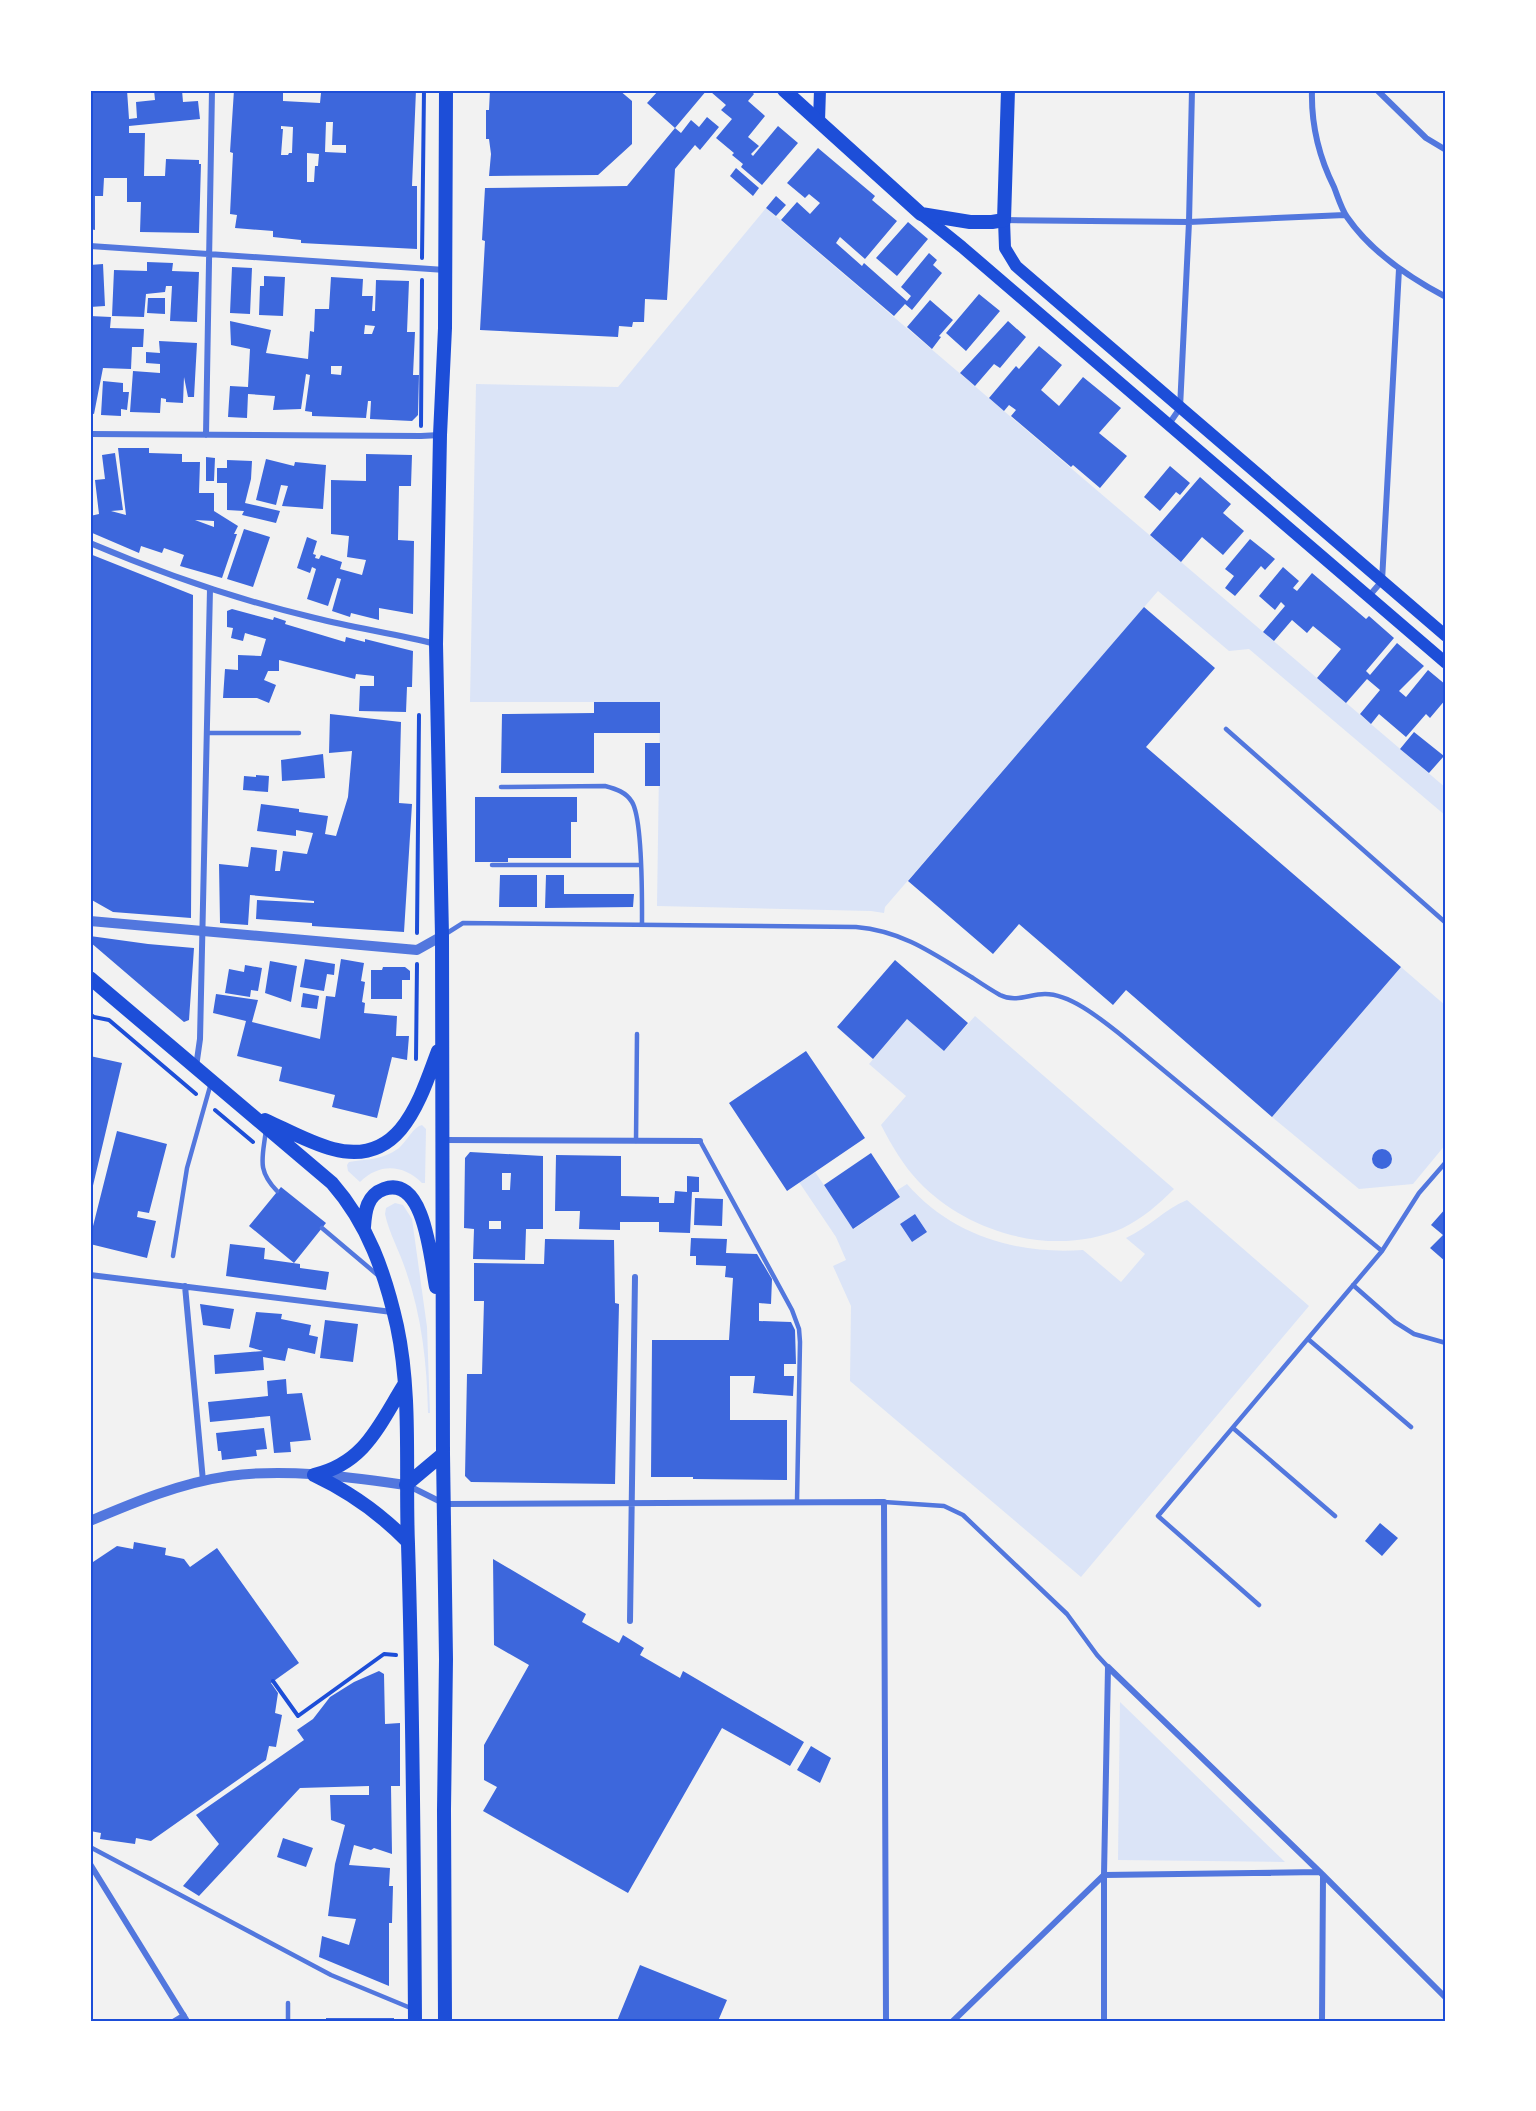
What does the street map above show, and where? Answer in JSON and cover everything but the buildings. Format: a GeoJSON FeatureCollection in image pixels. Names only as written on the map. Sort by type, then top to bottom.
{"type":"FeatureCollection","features":[{"type":"Feature","properties":{"kind":"main road"},"geometry":{"type":"LineString","coordinates":[[445,2021],[446,1659],[443,1454],[442,936],[436,644],[440,435],[444,357],[446,90]]}},
{"type":"Feature","properties":{"kind":"main road"},"geometry":{"type":"LineString","coordinates":[[784,90],[921,214],[1446,663]]}},
{"type":"Feature","properties":{"kind":"main road"},"geometry":{"type":"LineString","coordinates":[[819,121],[820,90]]}},
{"type":"Feature","properties":{"kind":"main road"},"geometry":{"type":"LineString","coordinates":[[1008,90],[1005,248],[1016,266],[1446,636]]}},
{"type":"Feature","properties":{"kind":"main road"},"geometry":{"type":"LineString","coordinates":[[921,214],[970,222],[1004,220]]}},
{"type":"Feature","properties":{"kind":"main road"},"geometry":{"type":"LineString","coordinates":[[90,978],[332,1184],[364,1227],[378,1258],[397,1326],[404,1385],[412,1656],[415,2016]]}},
{"type":"Feature","properties":{"kind":"main road"},"geometry":{"type":"LineString","coordinates":[[251,1114],[334,1150],[353,1151],[372,1148],[395,1136],[411,1116],[441,1043]]}},
{"type":"Feature","properties":{"kind":"main road"},"geometry":{"type":"LineString","coordinates":[[364,1227],[367,1205],[376,1193],[389,1187],[397,1187],[412,1196],[422,1217],[443,1317]]}},
{"type":"Feature","properties":{"kind":"main road"},"geometry":{"type":"LineString","coordinates":[[314,1475],[338,1467],[367,1444],[404,1385]]}},
{"type":"Feature","properties":{"kind":"main road"},"geometry":{"type":"LineString","coordinates":[[406,1485],[443,1454]]}},
{"type":"Feature","properties":{"kind":"main road"},"geometry":{"type":"LineString","coordinates":[[314,1475],[366,1504],[408,1542]]}},
{"type":"Feature","properties":{"kind":"street"},"geometry":{"type":"LineString","coordinates":[[206,435],[212,90]]}},
{"type":"Feature","properties":{"kind":"street"},"geometry":{"type":"LineString","coordinates":[[1169,424],[1180,408],[1189,222],[1192,90]]}},
{"type":"Feature","properties":{"kind":"street"},"geometry":{"type":"LineString","coordinates":[[1312,90],[1311,115],[1316,142],[1345,215],[1362,236],[1399,269],[1446,297]]}},
{"type":"Feature","properties":{"kind":"street"},"geometry":{"type":"LineString","coordinates":[[1377,90],[1426,138],[1446,150]]}},
{"type":"Feature","properties":{"kind":"street"},"geometry":{"type":"LineString","coordinates":[[1004,220],[1189,222],[1345,215]]}},
{"type":"Feature","properties":{"kind":"street"},"geometry":{"type":"LineString","coordinates":[[90,246],[445,270]]}},
{"type":"Feature","properties":{"kind":"street"},"geometry":{"type":"LineString","coordinates":[[1369,596],[1382,581],[1399,269]]}},
{"type":"Feature","properties":{"kind":"street"},"geometry":{"type":"LineString","coordinates":[[90,434],[440,435]]}},
{"type":"Feature","properties":{"kind":"street"},"geometry":{"type":"LineString","coordinates":[[90,543],[210,589],[314,618],[436,644]]}},
{"type":"Feature","properties":{"kind":"street"},"geometry":{"type":"LineString","coordinates":[[196,1067],[200,1039],[210,589]]}},
{"type":"Feature","properties":{"kind":"street"},"geometry":{"type":"LineString","coordinates":[[90,921],[417,950],[442,936]]}},
{"type":"Feature","properties":{"kind":"street"},"geometry":{"type":"LineString","coordinates":[[442,1140],[700,1141]]}},
{"type":"Feature","properties":{"kind":"street"},"geometry":{"type":"LineString","coordinates":[[90,1275],[393,1312]]}},
{"type":"Feature","properties":{"kind":"street"},"geometry":{"type":"LineString","coordinates":[[630,1621],[635,1277]]}},
{"type":"Feature","properties":{"kind":"street"},"geometry":{"type":"LineString","coordinates":[[185,1286],[202,1481]]}},
{"type":"Feature","properties":{"kind":"street"},"geometry":{"type":"LineString","coordinates":[[90,1521],[153,1496],[202,1481],[253,1474],[314,1475],[406,1485],[445,1504],[884,1502],[886,2021]]}},
{"type":"Feature","properties":{"kind":"street"},"geometry":{"type":"LineString","coordinates":[[1108,1667],[1322,1873],[1446,1998]]}},
{"type":"Feature","properties":{"kind":"street"},"geometry":{"type":"LineString","coordinates":[[1104,2021],[1108,1667]]}},
{"type":"Feature","properties":{"kind":"street"},"geometry":{"type":"LineString","coordinates":[[90,1864],[185,2018],[174,2021]]}},
{"type":"Feature","properties":{"kind":"street"},"geometry":{"type":"LineString","coordinates":[[953,2021],[1104,1875],[1322,1873]]}},
{"type":"Feature","properties":{"kind":"street"},"geometry":{"type":"LineString","coordinates":[[1322,1873],[1322,2021]]}},
{"type":"Feature","properties":{"kind":"lane"},"geometry":{"type":"LineString","coordinates":[[1226,729],[1446,923]]}},
{"type":"Feature","properties":{"kind":"lane"},"geometry":{"type":"LineString","coordinates":[[207,733],[299,733]]}},
{"type":"Feature","properties":{"kind":"lane"},"geometry":{"type":"LineString","coordinates":[[501,787],[605,786],[620,790],[633,802],[638,819],[642,924]]}},
{"type":"Feature","properties":{"kind":"lane"},"geometry":{"type":"LineString","coordinates":[[492,865],[640,865]]}},
{"type":"Feature","properties":{"kind":"lane"},"geometry":{"type":"LineString","coordinates":[[442,936],[463,923],[642,924],[856,927],[873,928],[907,939],[1002,996],[1018,999],[1036,994],[1050,994],[1065,998],[1109,1026],[1382,1251]]}},
{"type":"Feature","properties":{"kind":"lane"},"geometry":{"type":"LineString","coordinates":[[636,1140],[637,1034]]}},
{"type":"Feature","properties":{"kind":"lane"},"geometry":{"type":"LineString","coordinates":[[173,1256],[187,1168],[212,1080]]}},
{"type":"Feature","properties":{"kind":"lane"},"geometry":{"type":"LineString","coordinates":[[266,1127],[263,1169],[266,1178],[278,1191]]}},
{"type":"Feature","properties":{"kind":"lane"},"geometry":{"type":"LineString","coordinates":[[700,1141],[792,1310],[799,1329],[797,1501]]}},
{"type":"Feature","properties":{"kind":"lane"},"geometry":{"type":"LineString","coordinates":[[1259,1605],[1158,1516],[1382,1251],[1419,1192],[1446,1162]]}},
{"type":"Feature","properties":{"kind":"lane"},"geometry":{"type":"LineString","coordinates":[[322,1228],[384,1280]]}},
{"type":"Feature","properties":{"kind":"lane"},"geometry":{"type":"LineString","coordinates":[[1353,1285],[1395,1322],[1414,1334],[1446,1343]]}},
{"type":"Feature","properties":{"kind":"lane"},"geometry":{"type":"LineString","coordinates":[[1308,1339],[1410,1427]]}},
{"type":"Feature","properties":{"kind":"lane"},"geometry":{"type":"LineString","coordinates":[[1233,1428],[1335,1516]]}},
{"type":"Feature","properties":{"kind":"lane"},"geometry":{"type":"LineString","coordinates":[[884,1502],[944,1506],[963,1515],[1057,1603],[1108,1667]]}},
{"type":"Feature","properties":{"kind":"lane"},"geometry":{"type":"LineString","coordinates":[[90,1847],[331,1975],[415,2016]]}},
{"type":"Feature","properties":{"kind":"lane"},"geometry":{"type":"LineString","coordinates":[[288,2003],[288,2021]]}},
{"type":"Feature","properties":{"kind":"path"},"geometry":{"type":"LineString","coordinates":[[90,1014],[109,1020],[158,1062]]}},
{"type":"Feature","properties":{"kind":"path"},"geometry":{"type":"LineString","coordinates":[[273,1681],[298,1716],[384,1654],[412,1656]]}},
{"type":"Feature","properties":{"kind":"shaded area"},"geometry":{"type":"Polygon","coordinates":[[[766,208],[1446,788],[1446,816],[1249,649],[1229,651],[1158,591],[885,907],[884,913],[657,906],[660,702],[470,702],[476,384],[618,387],[766,208]]]}},
{"type":"Feature","properties":{"kind":"shaded area"},"geometry":{"type":"Polygon","coordinates":[[[1401,967],[1446,1006],[1446,1144],[1413,1184],[1359,1189],[1272,1117],[1401,967]],[[1383,1150],[1376,1152],[1373,1163],[1379,1168],[1387,1167],[1391,1161],[1390,1153],[1383,1150]]]}},
{"type":"Feature","properties":{"kind":"shaded area"},"geometry":{"type":"Polygon","coordinates":[[[975,1016],[1174,1189],[1137,1220],[1123,1228],[1097,1237],[1069,1241],[1014,1236],[962,1215],[939,1200],[908,1169],[881,1125],[906,1096],[869,1064],[907,1019],[944,1051],[975,1016]]]}},
{"type":"Feature","properties":{"kind":"shaded area"},"geometry":{"type":"Polygon","coordinates":[[[422,1125],[426,1129],[425,1183],[399,1169],[375,1171],[360,1182],[348,1171],[349,1162],[375,1158],[393,1152],[416,1128],[422,1125]]]}},
{"type":"Feature","properties":{"kind":"shaded area"},"geometry":{"type":"Polygon","coordinates":[[[815,1172],[854,1229],[900,1197],[896,1191],[907,1184],[924,1202],[965,1229],[1010,1245],[1058,1251],[1083,1250],[1121,1282],[1145,1254],[1126,1238],[1187,1200],[1309,1306],[1081,1577],[850,1381],[851,1306],[833,1266],[846,1260],[836,1237],[799,1182],[815,1172]],[[915,1214],[900,1224],[912,1242],[927,1232],[915,1214]]]}},
{"type":"Feature","properties":{"kind":"shaded area"},"geometry":{"type":"Polygon","coordinates":[[[395,1203],[403,1205],[412,1219],[427,1327],[430,1413],[428,1413],[423,1341],[416,1306],[385,1214],[386,1208],[395,1203]]]}},
{"type":"Feature","properties":{"kind":"shaded area"},"geometry":{"type":"Polygon","coordinates":[[[1120,1702],[1285,1862],[1118,1860],[1120,1702]]]}}]}
